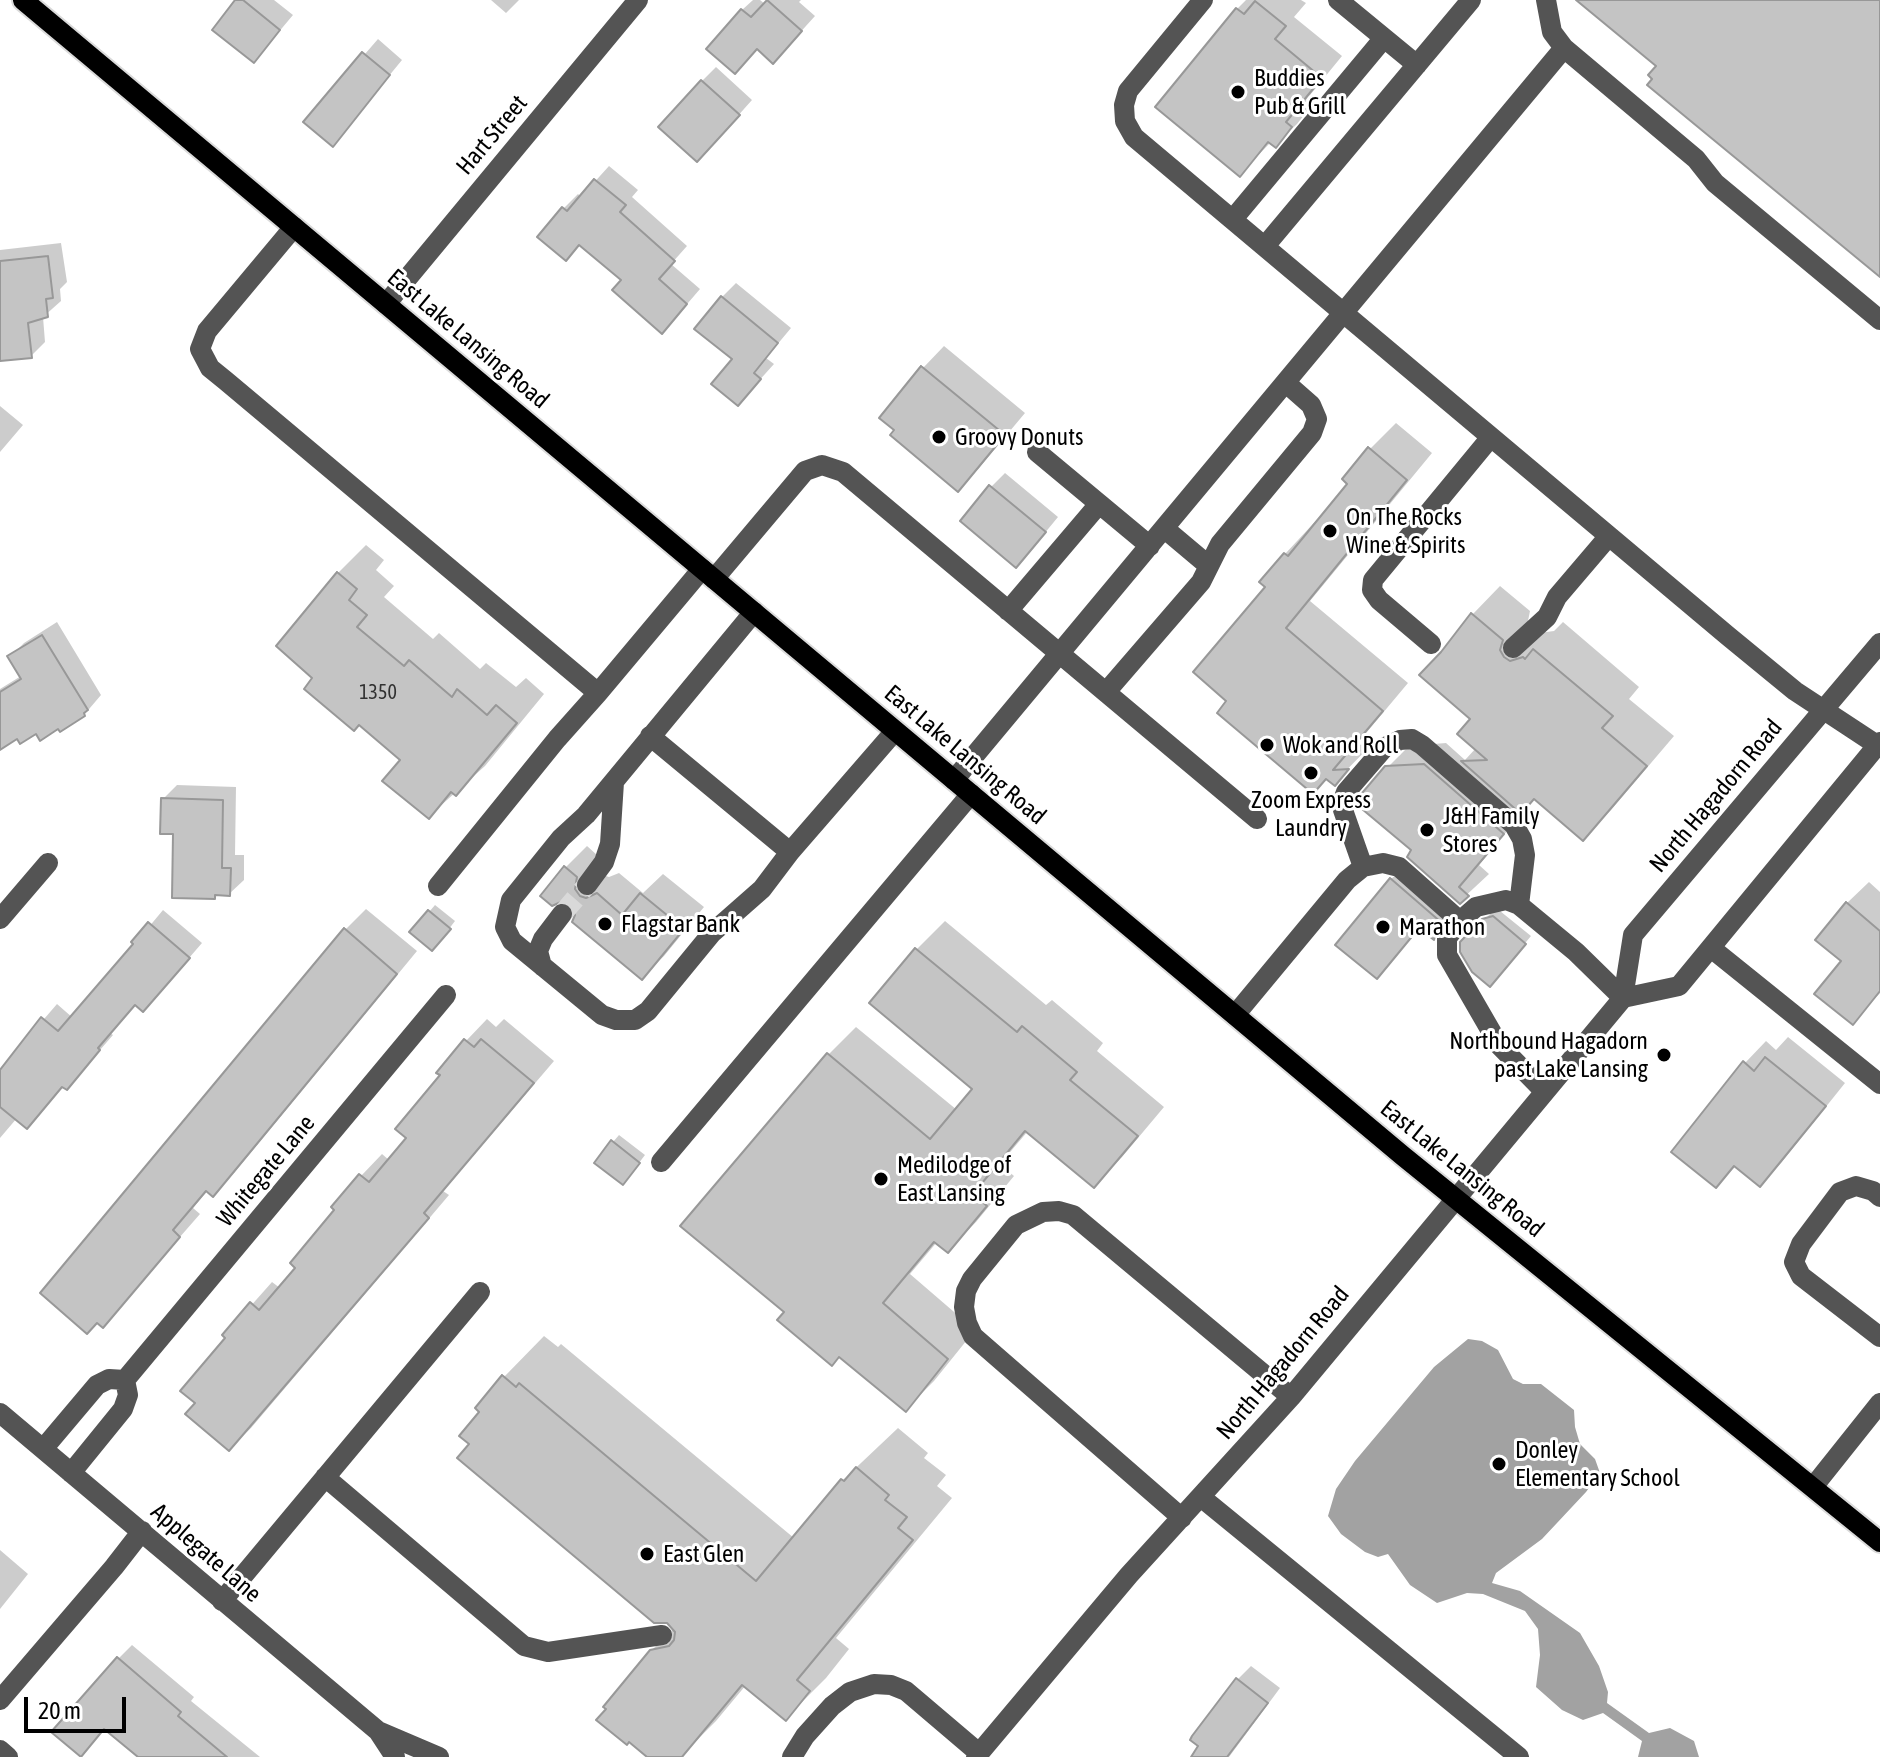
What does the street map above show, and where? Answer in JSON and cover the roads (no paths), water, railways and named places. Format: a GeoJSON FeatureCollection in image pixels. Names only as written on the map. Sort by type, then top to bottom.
{"type":"FeatureCollection","features":[{"type":"Feature","properties":{"kind":"main road","name":"East Lake Lansing Road"},"geometry":{"type":"LineString","coordinates":[[23,0],[1403,1156],[1880,1542]]}},
{"type":"Feature","properties":{"kind":"street","name":"Hart Street"},"geometry":{"type":"LineString","coordinates":[[386,304],[638,0]]}},
{"type":"Feature","properties":{"kind":"street"},"geometry":{"type":"LineString","coordinates":[[1203,0],[1128,91],[1124,105],[1125,121],[1134,137],[1784,682],[1879,745],[1679,986],[1623,998],[1576,952],[1519,905],[1506,900],[1476,907],[1460,921],[1447,938],[1447,955],[1499,1045],[1544,1091]]}},
{"type":"Feature","properties":{"kind":"street"},"geometry":{"type":"LineString","coordinates":[[1338,0],[1417,65]]}},
{"type":"Feature","properties":{"kind":"street"},"geometry":{"type":"LineString","coordinates":[[1265,246],[1471,0]]}},
{"type":"Feature","properties":{"kind":"street"},"geometry":{"type":"LineString","coordinates":[[1546,0],[1552,32],[1564,48],[1696,159],[1715,183],[1880,320]]}},
{"type":"Feature","properties":{"kind":"street"},"geometry":{"type":"LineString","coordinates":[[1233,219],[1384,38]]}},
{"type":"Feature","properties":{"kind":"street"},"geometry":{"type":"LineString","coordinates":[[954,780],[1564,48]]}},
{"type":"Feature","properties":{"kind":"street"},"geometry":{"type":"LineString","coordinates":[[294,227],[207,331],[200,349],[210,368],[598,693]]}},
{"type":"Feature","properties":{"kind":"street"},"geometry":{"type":"LineString","coordinates":[[1106,692],[1201,582],[1220,544],[1312,433],[1317,419],[1311,405],[1286,383]]}},
{"type":"Feature","properties":{"kind":"street"},"geometry":{"type":"LineString","coordinates":[[1431,644],[1379,600],[1372,590],[1373,580],[1491,437]]}},
{"type":"Feature","properties":{"kind":"street"},"geometry":{"type":"LineString","coordinates":[[1037,452],[1150,546]]}},
{"type":"Feature","properties":{"kind":"street"},"geometry":{"type":"LineString","coordinates":[[438,886],[598,693],[805,471],[822,465],[843,472],[1257,819]]}},
{"type":"Feature","properties":{"kind":"street"},"geometry":{"type":"LineString","coordinates":[[1008,611],[1099,504]]}},
{"type":"Feature","properties":{"kind":"street"},"geometry":{"type":"LineString","coordinates":[[1165,529],[1209,566]]}},
{"type":"Feature","properties":{"kind":"street"},"geometry":{"type":"LineString","coordinates":[[1513,648],[1547,617],[1557,597],[1609,536]]}},
{"type":"Feature","properties":{"kind":"street"},"geometry":{"type":"LineString","coordinates":[[754,612],[614,782],[561,838],[511,900],[505,927],[512,941],[602,1015],[616,1020],[635,1020],[648,1011],[712,933],[762,889],[790,852],[895,731]]}},
{"type":"Feature","properties":{"kind":"street","name":"North Hagadorn Road"},"geometry":{"type":"LineString","coordinates":[[978,1755],[1129,1575],[1291,1397],[1623,998],[1633,935],[1880,643]]}},
{"type":"Feature","properties":{"kind":"street"},"geometry":{"type":"LineString","coordinates":[[650,736],[790,852]]}},
{"type":"Feature","properties":{"kind":"street"},"geometry":{"type":"LineString","coordinates":[[1363,867],[1343,810],[1346,792],[1385,747],[1400,740],[1412,739],[1514,825],[1522,839],[1525,855],[1519,905]]}},
{"type":"Feature","properties":{"kind":"street"},"geometry":{"type":"LineString","coordinates":[[587,885],[604,862],[610,844],[614,782]]}},
{"type":"Feature","properties":{"kind":"street"},"geometry":{"type":"LineString","coordinates":[[661,1162],[971,794]]}},
{"type":"Feature","properties":{"kind":"street"},"geometry":{"type":"LineString","coordinates":[[0,919],[48,863]]}},
{"type":"Feature","properties":{"kind":"street"},"geometry":{"type":"LineString","coordinates":[[1235,1015],[1347,880],[1363,867],[1383,863],[1399,867],[1460,921]]}},
{"type":"Feature","properties":{"kind":"street"},"geometry":{"type":"LineString","coordinates":[[542,966],[538,951],[562,914]]}},
{"type":"Feature","properties":{"kind":"street"},"geometry":{"type":"LineString","coordinates":[[1711,948],[1880,1084]]}},
{"type":"Feature","properties":{"kind":"street","name":"Whitegate Lane"},"geometry":{"type":"LineString","coordinates":[[125,1380],[446,995]]}},
{"type":"Feature","properties":{"kind":"street"},"geometry":{"type":"LineString","coordinates":[[1880,1197],[1873,1191],[1856,1186],[1840,1192],[1801,1244],[1794,1262],[1801,1276],[1880,1337]]}},
{"type":"Feature","properties":{"kind":"street"},"geometry":{"type":"LineString","coordinates":[[1182,1518],[973,1336],[964,1307],[966,1291],[972,1279],[1016,1225],[1043,1212],[1059,1211],[1073,1215],[1291,1397]]}},
{"type":"Feature","properties":{"kind":"street"},"geometry":{"type":"LineString","coordinates":[[222,1601],[480,1292]]}},
{"type":"Feature","properties":{"kind":"street","name":"Whitegate Lane"},"geometry":{"type":"LineString","coordinates":[[43,1449],[97,1385],[109,1379],[125,1380]]}},
{"type":"Feature","properties":{"kind":"street","name":"Whitegate Lane"},"geometry":{"type":"LineString","coordinates":[[71,1473],[123,1409],[128,1395],[125,1380]]}},
{"type":"Feature","properties":{"kind":"street"},"geometry":{"type":"LineString","coordinates":[[1813,1487],[1880,1403]]}},
{"type":"Feature","properties":{"kind":"street","name":"Applegate Lane"},"geometry":{"type":"LineString","coordinates":[[0,1413],[378,1731],[439,1757]]}},
{"type":"Feature","properties":{"kind":"street"},"geometry":{"type":"LineString","coordinates":[[325,1477],[524,1646],[548,1652],[662,1635]]}},
{"type":"Feature","properties":{"kind":"street"},"geometry":{"type":"LineString","coordinates":[[1202,1498],[1519,1757]]}},
{"type":"Feature","properties":{"kind":"street"},"geometry":{"type":"LineString","coordinates":[[0,1700],[142,1531]]}},
{"type":"Feature","properties":{"kind":"street"},"geometry":{"type":"LineString","coordinates":[[792,1757],[805,1736],[832,1706],[850,1692],[874,1684],[891,1685],[906,1691],[978,1755]]}},
{"type":"Feature","properties":{"kind":"street","name":"Applegate Lane"},"geometry":{"type":"LineString","coordinates":[[378,1731],[395,1757]]}},
{"type":"Feature","properties":{"kind":"street"},"geometry":{"type":"LineString","coordinates":[[0,1750],[8,1757]]}},
{"type":"Feature","properties":{"kind":"tunnel"},"geometry":{"type":"LineString","coordinates":[[562,914],[587,885]]}},
{"type":"Feature","properties":{"kind":"place","name":"Buddies Pub & Grill"},"geometry":{"type":"Point","coordinates":[1238,92]}},
{"type":"Feature","properties":{"kind":"place","name":"Groovy Donuts"},"geometry":{"type":"Point","coordinates":[939,437]}},
{"type":"Feature","properties":{"kind":"place","name":"On The Rocks Wine & Spirits"},"geometry":{"type":"Point","coordinates":[1330,531]}},
{"type":"Feature","properties":{"kind":"place","name":"Wok and Roll"},"geometry":{"type":"Point","coordinates":[1267,745]}},
{"type":"Feature","properties":{"kind":"place","name":"Zoom Express Laundry"},"geometry":{"type":"Point","coordinates":[1311,773]}},
{"type":"Feature","properties":{"kind":"place","name":"J&H Family Stores"},"geometry":{"type":"Point","coordinates":[1427,830]}},
{"type":"Feature","properties":{"kind":"place","name":"Flagstar Bank"},"geometry":{"type":"Point","coordinates":[605,924]}},
{"type":"Feature","properties":{"kind":"place","name":"Marathon"},"geometry":{"type":"Point","coordinates":[1383,927]}},
{"type":"Feature","properties":{"kind":"place","name":"Northbound Hagadorn past Lake Lansing"},"geometry":{"type":"Point","coordinates":[1664,1055]}},
{"type":"Feature","properties":{"kind":"place","name":"Medilodge of East Lansing"},"geometry":{"type":"Point","coordinates":[881,1179]}},
{"type":"Feature","properties":{"kind":"place","name":"Donley Elementary School"},"geometry":{"type":"Point","coordinates":[1499,1464]}},
{"type":"Feature","properties":{"kind":"place","name":"East Glen"},"geometry":{"type":"Point","coordinates":[647,1554]}}]}
